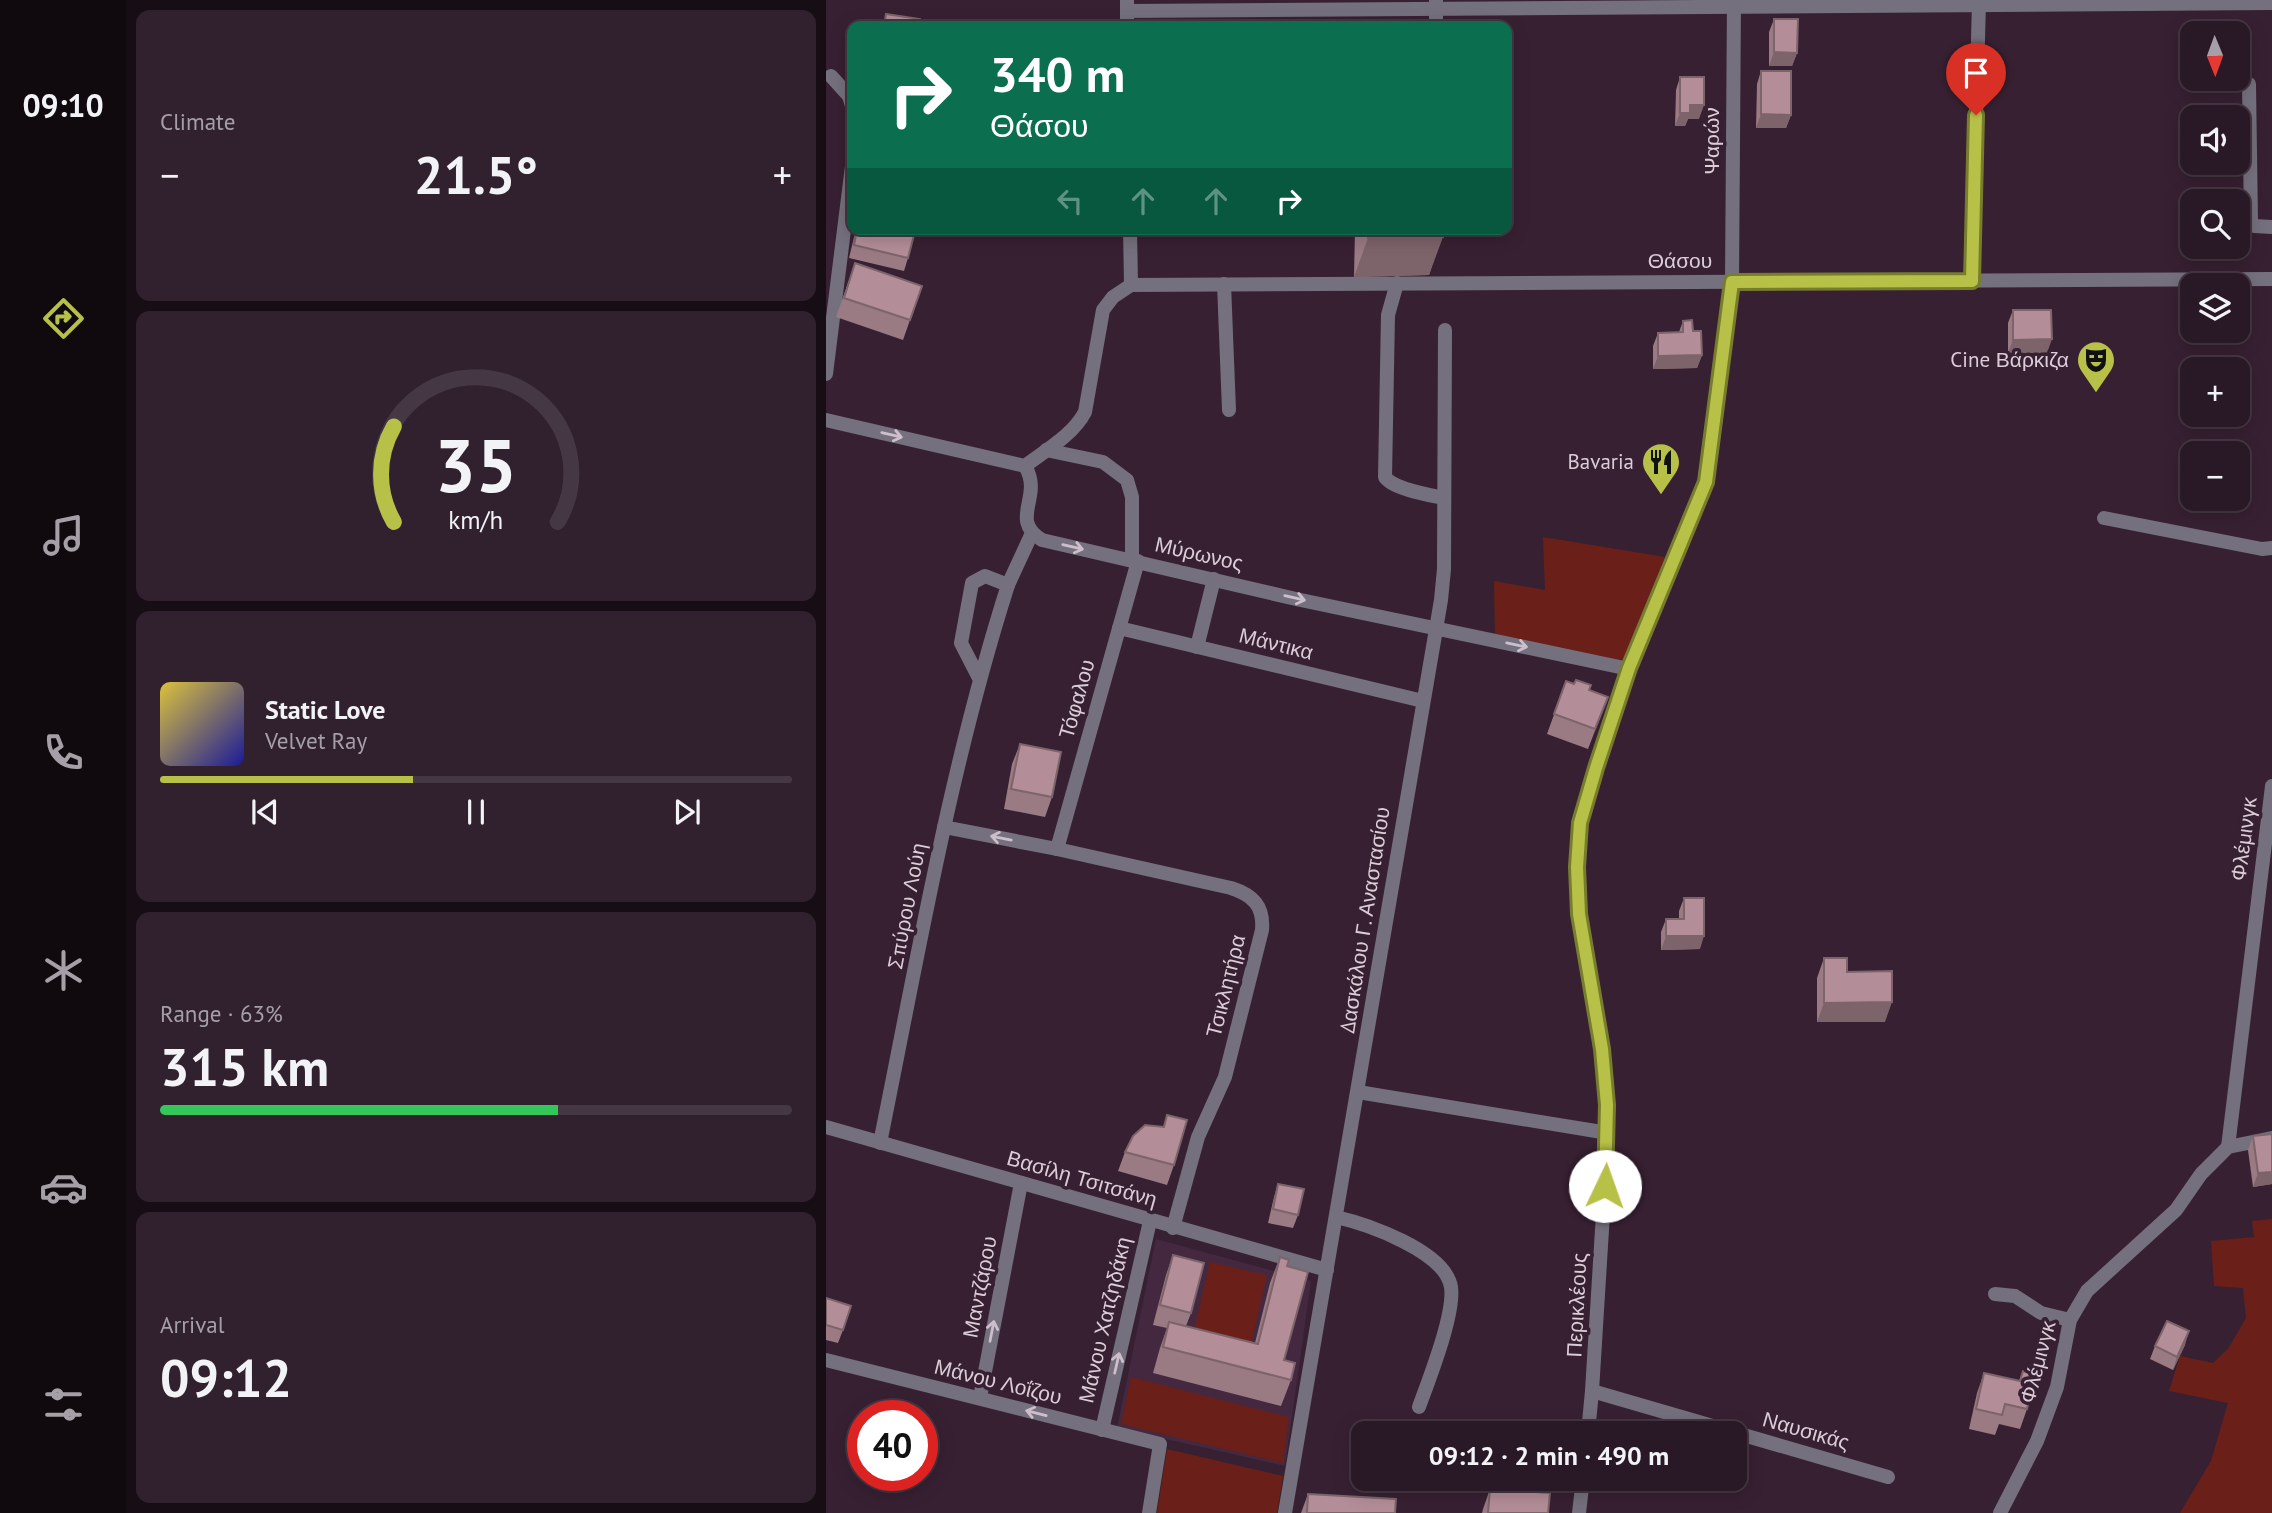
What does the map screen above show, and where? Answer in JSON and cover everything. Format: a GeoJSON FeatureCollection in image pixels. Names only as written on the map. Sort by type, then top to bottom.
{"type":"FeatureCollection","features":[{"type":"Feature","properties":{"kind":"street"},"geometry":{"type":"LineString","coordinates":[[1972,281],[1979,3]]}},
{"type":"Feature","properties":{"kind":"street"},"geometry":{"type":"LineString","coordinates":[[1127,5],[2272,3]]}},
{"type":"Feature","properties":{"kind":"street","name":"Ψαρών"},"geometry":{"type":"LineString","coordinates":[[1732,282],[1734,4]]}},
{"type":"Feature","properties":{"kind":"street"},"geometry":{"type":"LineString","coordinates":[[831,76],[847,94]]}},
{"type":"Feature","properties":{"kind":"street"},"geometry":{"type":"LineString","coordinates":[[2249,91],[2251,222],[2254,226],[2272,227]]}},
{"type":"Feature","properties":{"kind":"street"},"geometry":{"type":"LineString","coordinates":[[826,374],[847,206]]}},
{"type":"Feature","properties":{"kind":"street"},"geometry":{"type":"LineString","coordinates":[[1026,466],[1081,421],[1085,412],[1103,310],[1113,297],[1131,285],[1130,235]]}},
{"type":"Feature","properties":{"kind":"street","name":"Θάσου"},"geometry":{"type":"LineString","coordinates":[[1131,285],[2272,279]]}},
{"type":"Feature","properties":{"kind":"street","name":"Περικλέους"},"geometry":{"type":"LineString","coordinates":[[1589,1421],[1608,1133],[1602,1049],[1579,914],[1577,867],[1580,823],[1629,668],[1706,482],[1732,282]]}},
{"type":"Feature","properties":{"kind":"street"},"geometry":{"type":"LineString","coordinates":[[1224,284],[1229,410]]}},
{"type":"Feature","properties":{"kind":"street"},"geometry":{"type":"LineString","coordinates":[[1397,284],[1388,315],[1385,477],[1396,486],[1444,498]]}},
{"type":"Feature","properties":{"kind":"street","name":"Δασκάλου Γ. Αναστασίου"},"geometry":{"type":"LineString","coordinates":[[1285,1513],[1444,569],[1445,330]]}},
{"type":"Feature","properties":{"kind":"street"},"geometry":{"type":"LineString","coordinates":[[826,420],[1026,466],[1032,477],[1032,491],[1025,520],[1032,533]]}},
{"type":"Feature","properties":{"kind":"street","name":"Τόφαλου"},"geometry":{"type":"LineString","coordinates":[[1046,450],[1103,462],[1127,480],[1132,497],[1135,561],[1057,849]]}},
{"type":"Feature","properties":{"kind":"street"},"geometry":{"type":"LineString","coordinates":[[2104,518],[2262,549],[2272,548]]}},
{"type":"Feature","properties":{"kind":"street","name":"Μύρωνος"},"geometry":{"type":"LineString","coordinates":[[1032,533],[1042,540],[1214,579],[1629,668]]}},
{"type":"Feature","properties":{"kind":"street","name":"Σπύρου Λούη"},"geometry":{"type":"LineString","coordinates":[[880,1143],[944,827],[979,678],[1008,585],[1032,533]]}},
{"type":"Feature","properties":{"kind":"street"},"geometry":{"type":"LineString","coordinates":[[979,678],[961,643],[972,583],[985,576],[1008,585]]}},
{"type":"Feature","properties":{"kind":"street"},"geometry":{"type":"LineString","coordinates":[[1197,647],[1214,579]]}},
{"type":"Feature","properties":{"kind":"street","name":"Μάντικα"},"geometry":{"type":"LineString","coordinates":[[1119,628],[1423,701]]}},
{"type":"Feature","properties":{"kind":"street","name":"Φλέμινγκ"},"geometry":{"type":"LineString","coordinates":[[2000,1513],[2037,1441],[2057,1387],[2070,1320],[2087,1291],[2176,1210],[2202,1174],[2228,1147],[2272,786]]}},
{"type":"Feature","properties":{"kind":"street","name":"Τσικλητήρα"},"geometry":{"type":"LineString","coordinates":[[944,827],[1231,888],[1251,896],[1261,910],[1262,930],[1225,1077],[1198,1137],[1173,1228]]}},
{"type":"Feature","properties":{"kind":"street"},"geometry":{"type":"LineString","coordinates":[[1358,1092],[1608,1133]]}},
{"type":"Feature","properties":{"kind":"street","name":"Βασίλη Τσιτσάνη"},"geometry":{"type":"LineString","coordinates":[[826,1127],[1326,1270]]}},
{"type":"Feature","properties":{"kind":"street"},"geometry":{"type":"LineString","coordinates":[[2228,1147],[2272,1138]]}},
{"type":"Feature","properties":{"kind":"street","name":"Μαντζάρου"},"geometry":{"type":"LineString","coordinates":[[980,1398],[1021,1183]]}},
{"type":"Feature","properties":{"kind":"street"},"geometry":{"type":"LineString","coordinates":[[1336,1217],[1357,1221],[1388,1233],[1421,1250],[1448,1277],[1451,1297],[1449,1308],[1441,1342],[1419,1406]]}},
{"type":"Feature","properties":{"kind":"street","name":"Μάνου Χατζηδάκη"},"geometry":{"type":"LineString","coordinates":[[1102,1430],[1150,1221]]}},
{"type":"Feature","properties":{"kind":"street"},"geometry":{"type":"LineString","coordinates":[[1995,1294],[2015,1296],[2041,1313],[2070,1320]]}},
{"type":"Feature","properties":{"kind":"street","name":"Μάνου Λοΐζου"},"geometry":{"type":"LineString","coordinates":[[826,1360],[1160,1444],[1149,1513]]}},
{"type":"Feature","properties":{"kind":"street","name":"Ναυσικάς"},"geometry":{"type":"LineString","coordinates":[[1592,1391],[1888,1477]]}},
{"type":"Feature","properties":{"kind":"street"},"geometry":{"type":"LineString","coordinates":[[1579,1513],[1582,1491]]}},
{"type":"Feature","properties":{"kind":"shaded area"},"geometry":{"type":"Polygon","coordinates":[[[1543,537],[1665,557],[1621,671],[1495,640],[1494,581],[1545,590],[1543,537]]]}},
{"type":"Feature","properties":{"kind":"shaded area"},"geometry":{"type":"Polygon","coordinates":[[[2272,1219],[2272,1513],[2180,1513],[2211,1461],[2228,1403],[2169,1391],[2180,1356],[2213,1363],[2228,1349],[2246,1318],[2243,1288],[2214,1286],[2211,1241],[2254,1237],[2252,1221],[2272,1219]]]}},
{"type":"Feature","properties":{"kind":"shaded area"},"geometry":{"type":"Polygon","coordinates":[[[1156,1239],[1311,1281],[1285,1466],[1117,1428],[1156,1239]]]}},
{"type":"Feature","properties":{"kind":"shaded area"},"geometry":{"type":"Polygon","coordinates":[[[1210,1262],[1267,1275],[1246,1365],[1189,1352],[1210,1262]]]}},
{"type":"Feature","properties":{"kind":"shaded area"},"geometry":{"type":"Polygon","coordinates":[[[1131,1377],[1289,1417],[1283,1463],[1121,1424],[1131,1377]]]}},
{"type":"Feature","properties":{"kind":"shaded area"},"geometry":{"type":"Polygon","coordinates":[[[1167,1449],[1283,1476],[1277,1513],[1157,1513],[1167,1449]]]}},
{"type":"Feature","properties":{"kind":"building"},"geometry":{"type":"Polygon","coordinates":[[[886,14],[920,19],[920,21],[885,21],[886,14]]]}},
{"type":"Feature","properties":{"kind":"building"},"geometry":{"type":"Polygon","coordinates":[[[1774,19],[1798,19],[1797,53],[1774,52],[1774,19]]]}},
{"type":"Feature","properties":{"kind":"building"},"geometry":{"type":"Polygon","coordinates":[[[1761,71],[1791,71],[1791,115],[1761,114],[1761,71]]]}},
{"type":"Feature","properties":{"kind":"building"},"geometry":{"type":"Polygon","coordinates":[[[1680,77],[1704,77],[1704,105],[1690,105],[1690,113],[1680,113],[1680,77]]]}},
{"type":"Feature","properties":{"kind":"building"},"geometry":{"type":"Polygon","coordinates":[[[856,235],[914,235],[908,258],[854,245],[856,235]]]}},
{"type":"Feature","properties":{"kind":"building"},"geometry":{"type":"Polygon","coordinates":[[[1368,235],[1443,235],[1443,237],[1368,238],[1368,235]]]}},
{"type":"Feature","properties":{"kind":"building"},"geometry":{"type":"Polygon","coordinates":[[[855,263],[922,286],[910,320],[844,298],[855,263]]]}},
{"type":"Feature","properties":{"kind":"building"},"geometry":{"type":"Polygon","coordinates":[[[2013,310],[2051,310],[2052,339],[2013,340],[2013,310]]]}},
{"type":"Feature","properties":{"kind":"building"},"geometry":{"type":"Polygon","coordinates":[[[1692,320],[1693,331],[1701,331],[1702,355],[1658,356],[1658,333],[1683,332],[1683,321],[1692,320]]]}},
{"type":"Feature","properties":{"kind":"building"},"geometry":{"type":"Polygon","coordinates":[[[1576,680],[1591,685],[1589,690],[1608,697],[1595,729],[1554,714],[1566,681],[1574,684],[1576,680]]]}},
{"type":"Feature","properties":{"kind":"building"},"geometry":{"type":"Polygon","coordinates":[[[1020,744],[1061,752],[1052,797],[1011,789],[1020,744]]]}},
{"type":"Feature","properties":{"kind":"building"},"geometry":{"type":"Polygon","coordinates":[[[1684,898],[1704,898],[1704,936],[1666,936],[1666,919],[1684,919],[1684,898]]]}},
{"type":"Feature","properties":{"kind":"building"},"geometry":{"type":"Polygon","coordinates":[[[1824,958],[1847,958],[1847,972],[1892,971],[1892,1002],[1824,1003],[1824,958]]]}},
{"type":"Feature","properties":{"kind":"building"},"geometry":{"type":"Polygon","coordinates":[[[1167,1115],[1187,1120],[1174,1165],[1125,1152],[1133,1136],[1145,1125],[1164,1127],[1167,1115]]]}},
{"type":"Feature","properties":{"kind":"building"},"geometry":{"type":"Polygon","coordinates":[[[2272,1134],[2272,1172],[2258,1173],[2253,1136],[2272,1134]]]}},
{"type":"Feature","properties":{"kind":"building"},"geometry":{"type":"Polygon","coordinates":[[[1278,1184],[1304,1189],[1298,1215],[1273,1209],[1278,1184]]]}},
{"type":"Feature","properties":{"kind":"building"},"geometry":{"type":"Polygon","coordinates":[[[1173,1255],[1204,1263],[1191,1313],[1160,1305],[1173,1255]]]}},
{"type":"Feature","properties":{"kind":"building"},"geometry":{"type":"Polygon","coordinates":[[[1280,1257],[1289,1260],[1287,1266],[1308,1272],[1284,1360],[1295,1363],[1291,1380],[1163,1347],[1169,1322],[1258,1344],[1280,1257]]]}},
{"type":"Feature","properties":{"kind":"building"},"geometry":{"type":"Polygon","coordinates":[[[826,1298],[851,1306],[843,1330],[826,1325],[826,1298]]]}},
{"type":"Feature","properties":{"kind":"building"},"geometry":{"type":"Polygon","coordinates":[[[2167,1321],[2189,1331],[2177,1357],[2155,1346],[2167,1321]]]}},
{"type":"Feature","properties":{"kind":"building"},"geometry":{"type":"Polygon","coordinates":[[[2023,1371],[2035,1373],[2027,1409],[2005,1404],[2002,1415],[1976,1409],[1984,1373],[2020,1381],[2023,1371]]]}},
{"type":"Feature","properties":{"kind":"building"},"geometry":{"type":"Polygon","coordinates":[[[1490,1491],[1550,1493],[1548,1513],[1488,1513],[1490,1491]]]}},
{"type":"Feature","properties":{"kind":"building"},"geometry":{"type":"Polygon","coordinates":[[[1308,1494],[1396,1499],[1395,1513],[1307,1513],[1308,1494]]]}},
{"type":"Feature","properties":{"kind":"place","name":"Cine Βάρκιζα"},"geometry":{"type":"Point","coordinates":[2096,394]}},
{"type":"Feature","properties":{"kind":"place","name":"Bavaria"},"geometry":{"type":"Point","coordinates":[1661,496]}},
{"type":"Feature","properties":{"kind":"route"},"geometry":{"type":"LineString","coordinates":[[1605,1186],[1607,1105],[1602,1049],[1579,914],[1577,867],[1580,823],[1629,668],[1706,482],[1732,282],[1972,281],[1976,115]]}}]}
